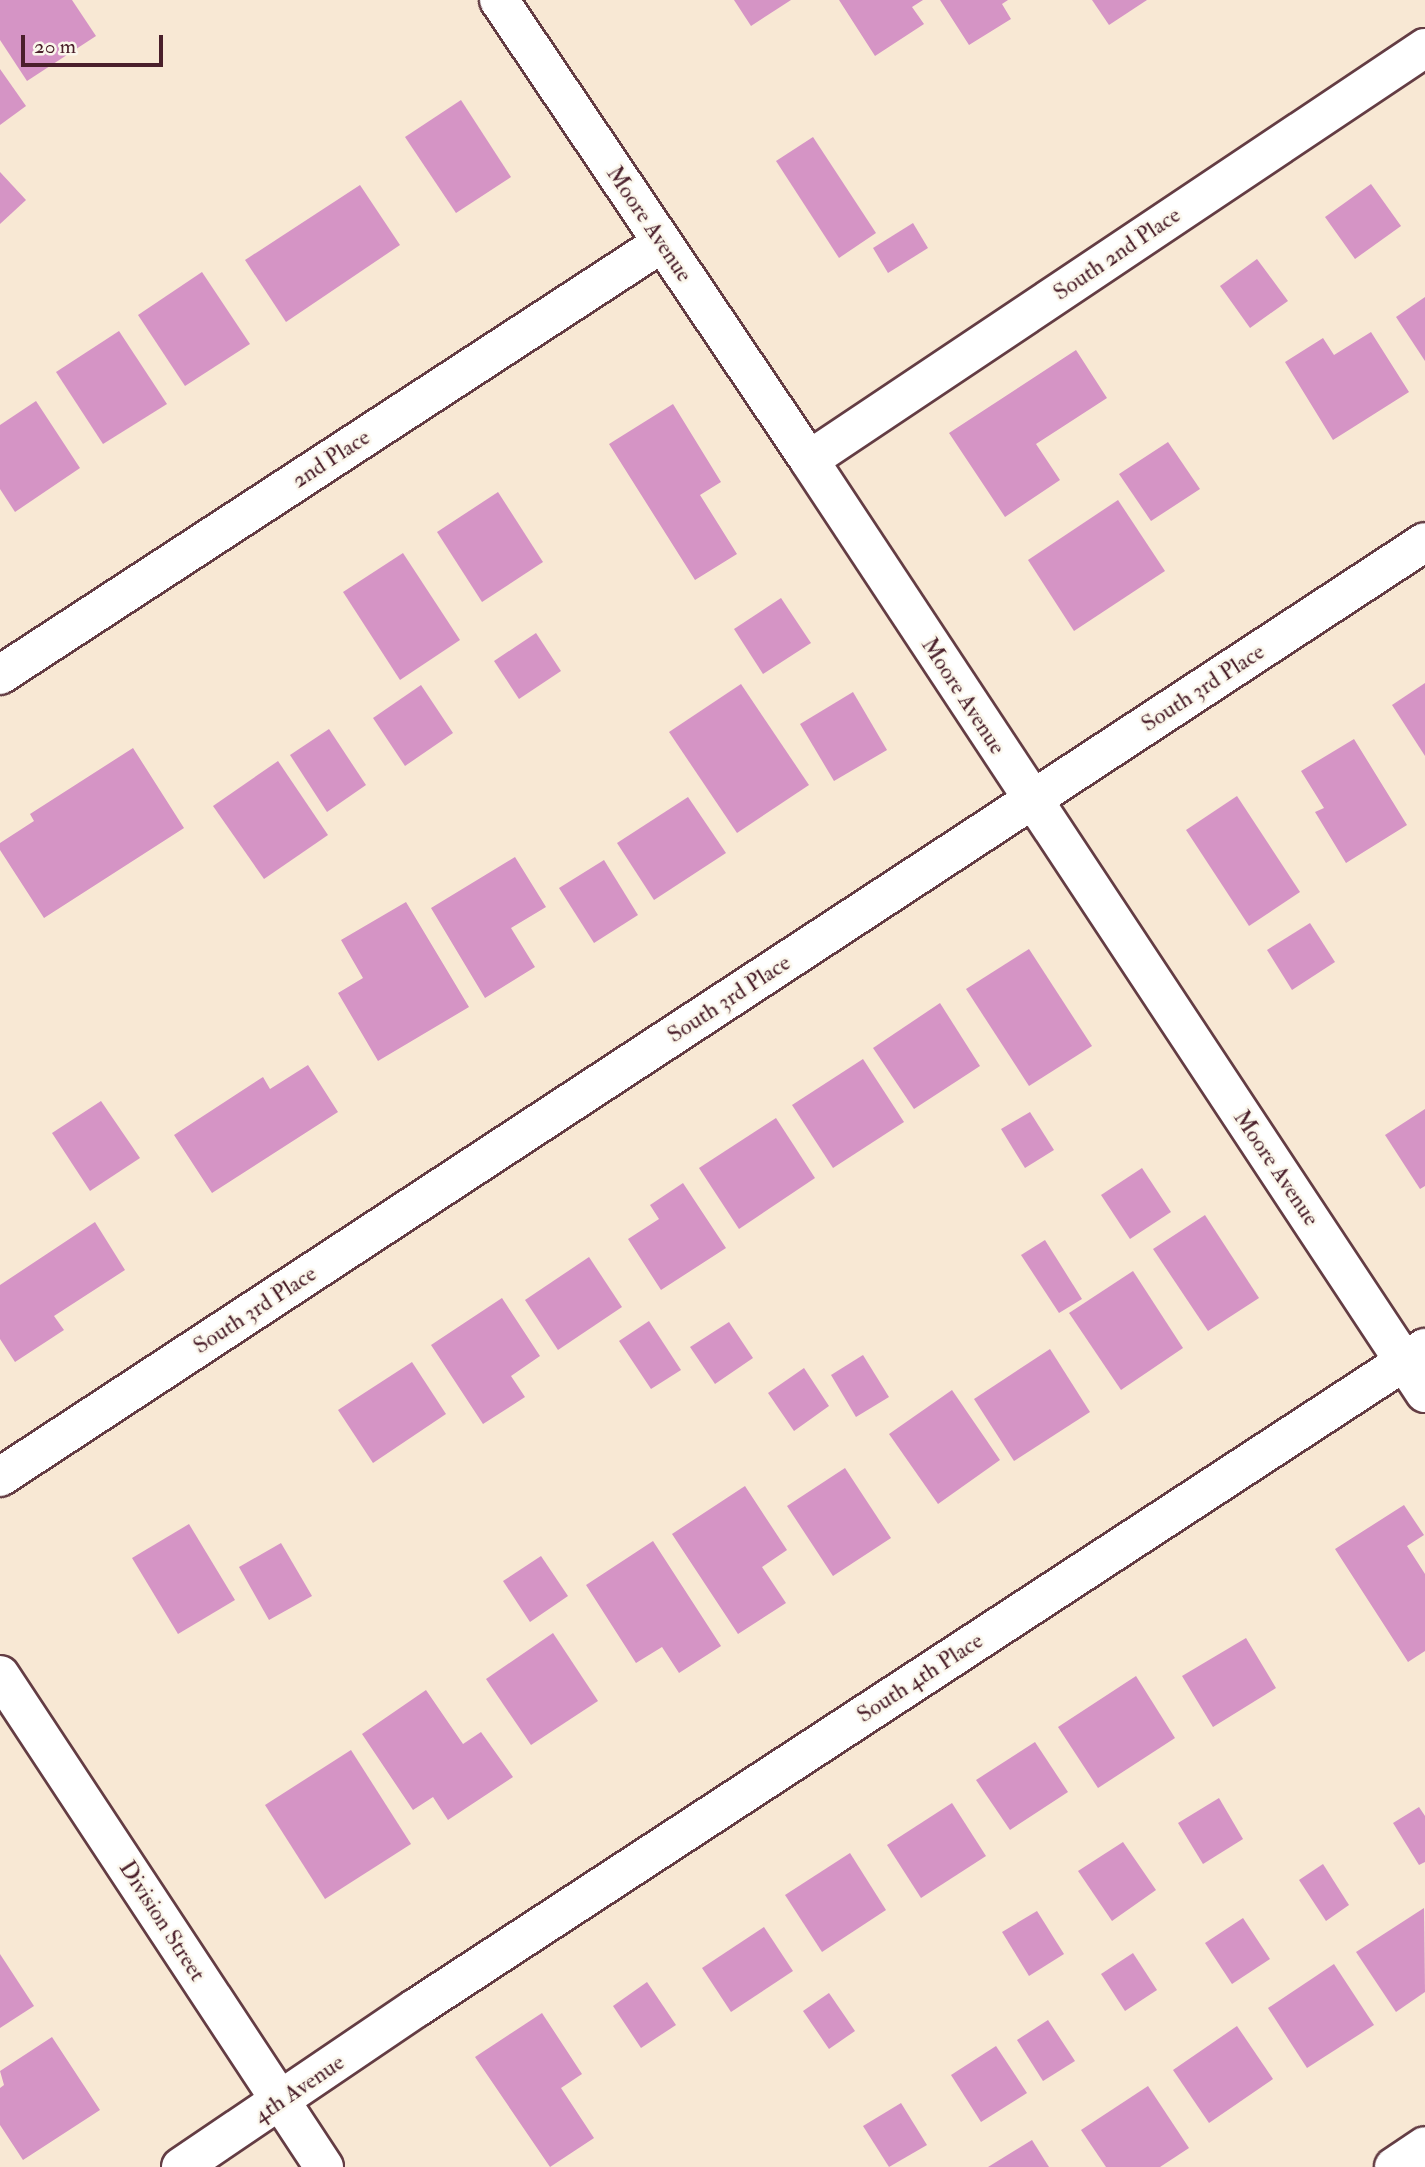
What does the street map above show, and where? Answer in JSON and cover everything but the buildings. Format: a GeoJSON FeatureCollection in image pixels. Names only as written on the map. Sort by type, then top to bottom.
{"type":"FeatureCollection","features":[{"type":"Feature","properties":{"kind":"street","name":"Moore Avenue"},"geometry":{"type":"LineString","coordinates":[[499,0],[808,460],[1032,801],[1415,1354],[1425,1393]]}},
{"type":"Feature","properties":{"kind":"street","name":"South 2nd Place"},"geometry":{"type":"LineString","coordinates":[[808,460],[1425,48]]}},
{"type":"Feature","properties":{"kind":"street","name":"2nd Place"},"geometry":{"type":"LineString","coordinates":[[0,675],[662,243]]}},
{"type":"Feature","properties":{"kind":"street","name":"South 3rd Place"},"geometry":{"type":"LineString","coordinates":[[0,1477],[1425,542]]}},
{"type":"Feature","properties":{"kind":"street","name":"South 4th Place"},"geometry":{"type":"LineString","coordinates":[[416,2008],[1415,1354]]}},
{"type":"Feature","properties":{"kind":"street","name":"Division Street"},"geometry":{"type":"LineString","coordinates":[[0,1675],[324,2167]]}},
{"type":"Feature","properties":{"kind":"street","name":"4th Avenue"},"geometry":{"type":"LineString","coordinates":[[181,2167],[282,2102],[416,2008]]}},
{"type":"Feature","properties":{"kind":"street"},"geometry":{"type":"LineString","coordinates":[[1394,2167],[1425,2146]]}}]}
